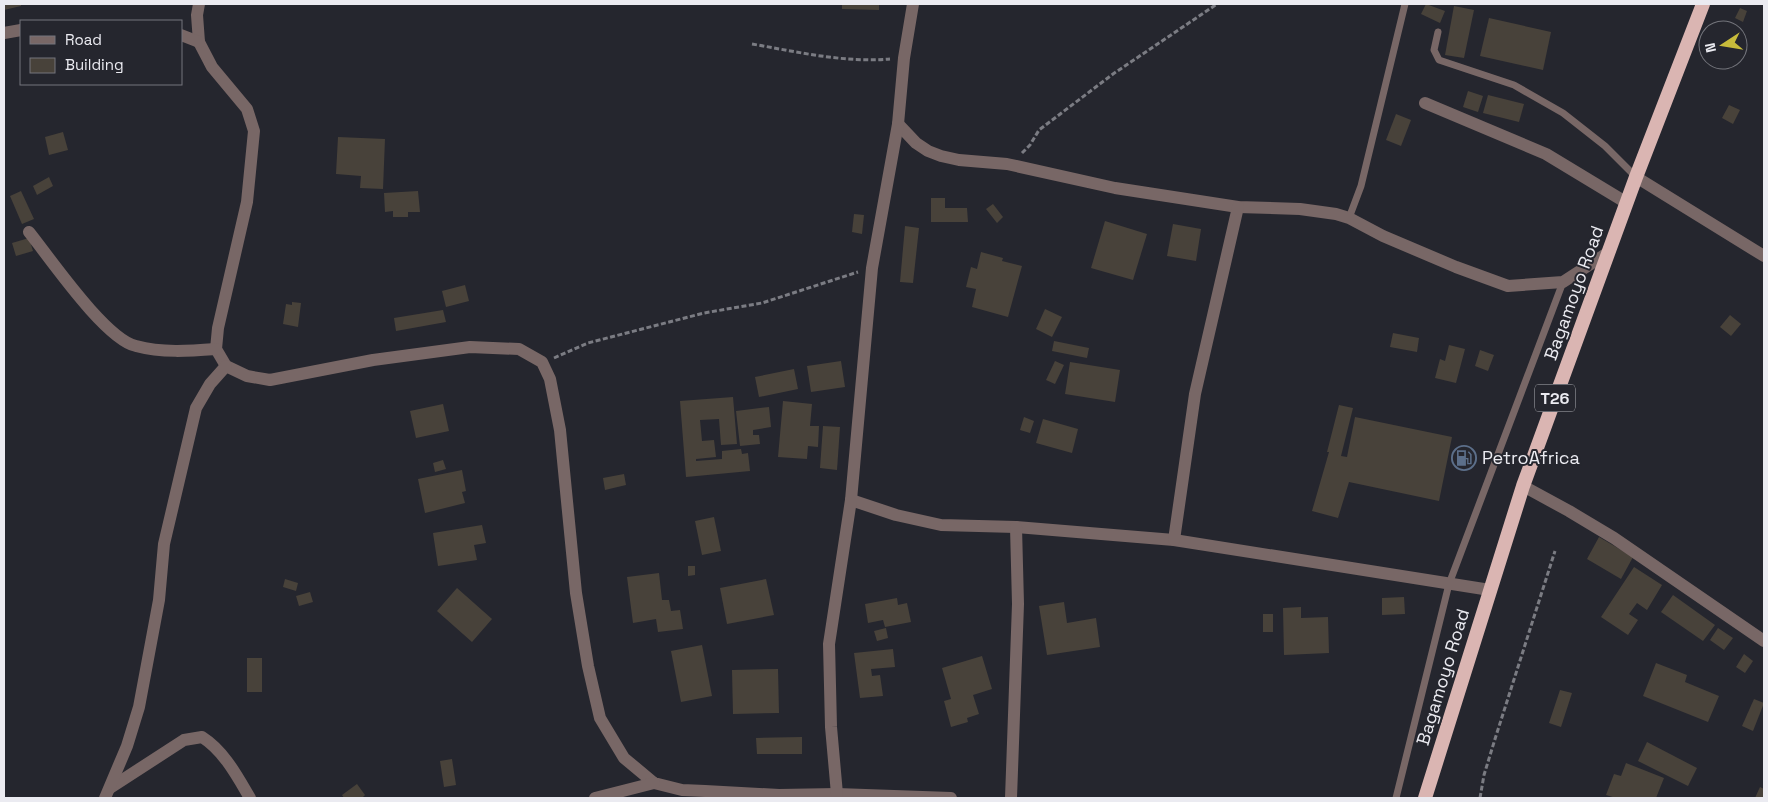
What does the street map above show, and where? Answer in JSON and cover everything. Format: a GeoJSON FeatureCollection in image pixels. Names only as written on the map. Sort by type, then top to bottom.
{"type":"FeatureCollection","features":[{"type":"Feature","properties":{"kind":"highway","name":"Bagamoyo Road"},"geometry":{"type":"LineString","coordinates":[[1425,798],[1523,486],[1636,177],[1704,4]]}},
{"type":"Feature","properties":{"kind":"street"},"geometry":{"type":"LineString","coordinates":[[199,4],[197,15],[199,42],[212,67],[247,109],[254,131],[253,154],[246,202],[218,328],[216,349],[226,366],[247,376],[270,380],[373,360],[470,347],[519,349],[542,362],[550,379],[560,430],[576,593],[588,666],[600,718],[624,758],[654,783],[682,790],[779,795],[837,794],[951,798]]}},
{"type":"Feature","properties":{"kind":"street"},"geometry":{"type":"LineString","coordinates":[[837,794],[831,727],[829,644],[851,500],[872,268],[898,124],[904,58],[913,4]]}},
{"type":"Feature","properties":{"kind":"street"},"geometry":{"type":"LineString","coordinates":[[4,33],[20,30]]}},
{"type":"Feature","properties":{"kind":"street"},"geometry":{"type":"LineString","coordinates":[[182,35],[199,42]]}},
{"type":"Feature","properties":{"kind":"street"},"geometry":{"type":"LineString","coordinates":[[1425,104],[1546,154],[1627,203]]}},
{"type":"Feature","properties":{"kind":"street"},"geometry":{"type":"LineString","coordinates":[[898,124],[916,143],[928,151],[959,160],[1007,164],[1115,188],[1238,207],[1320,211],[1349,218],[1382,236],[1456,267],[1508,286],[1563,282],[1609,252]]}},
{"type":"Feature","properties":{"kind":"street"},"geometry":{"type":"LineString","coordinates":[[1636,177],[1764,256]]}},
{"type":"Feature","properties":{"kind":"street"},"geometry":{"type":"LineString","coordinates":[[1174,540],[1195,394],[1238,207]]}},
{"type":"Feature","properties":{"kind":"street"},"geometry":{"type":"LineString","coordinates":[[30,232],[93,313],[117,336],[134,346],[176,352],[216,349]]}},
{"type":"Feature","properties":{"kind":"street"},"geometry":{"type":"LineString","coordinates":[[107,793],[127,746],[139,708],[159,600],[164,544],[196,408],[210,384],[226,366]]}},
{"type":"Feature","properties":{"kind":"street"},"geometry":{"type":"LineString","coordinates":[[1523,486],[1569,510],[1614,538],[1764,641]]}},
{"type":"Feature","properties":{"kind":"street"},"geometry":{"type":"LineString","coordinates":[[851,500],[896,515],[940,526],[1016,527],[1174,540],[1490,590]]}},
{"type":"Feature","properties":{"kind":"street"},"geometry":{"type":"LineString","coordinates":[[1011,798],[1018,604],[1016,527]]}},
{"type":"Feature","properties":{"kind":"street"},"geometry":{"type":"LineString","coordinates":[[107,793],[184,740],[202,737],[214,744],[250,798]]}},
{"type":"Feature","properties":{"kind":"street"},"geometry":{"type":"LineString","coordinates":[[595,798],[654,783]]}},
{"type":"Feature","properties":{"kind":"lane"},"geometry":{"type":"LineString","coordinates":[[1349,218],[1362,186],[1405,4]]}},
{"type":"Feature","properties":{"kind":"lane"},"geometry":{"type":"LineString","coordinates":[[1438,32],[1434,50],[1439,60],[1514,85],[1563,113],[1605,146],[1636,177]]}},
{"type":"Feature","properties":{"kind":"lane"},"geometry":{"type":"LineString","coordinates":[[1396,798],[1449,584],[1563,282]]}},
{"type":"Feature","properties":{"kind":"path"},"geometry":{"type":"LineString","coordinates":[[1007,164],[1024,152],[1039,130],[1088,92],[1159,41],[1217,4]]}},
{"type":"Feature","properties":{"kind":"path"},"geometry":{"type":"LineString","coordinates":[[752,44],[827,57],[874,60],[904,58]]}},
{"type":"Feature","properties":{"kind":"path"},"geometry":{"type":"LineString","coordinates":[[542,362],[588,343],[704,313],[762,303],[872,268]]}},
{"type":"Feature","properties":{"kind":"path"},"geometry":{"type":"LineString","coordinates":[[1480,798],[1492,748],[1555,552]]}},
{"type":"Feature","properties":{"kind":"building"},"geometry":{"type":"Polygon","coordinates":[[[4,4],[21,4],[21,6],[4,10],[4,4]]]}},
{"type":"Feature","properties":{"kind":"building"},"geometry":{"type":"Polygon","coordinates":[[[842,4],[879,4],[879,10],[842,9],[842,4]]]}},
{"type":"Feature","properties":{"kind":"building"},"geometry":{"type":"Polygon","coordinates":[[[1426,4],[1445,11],[1440,23],[1421,14],[1426,4]]]}},
{"type":"Feature","properties":{"kind":"building"},"geometry":{"type":"Polygon","coordinates":[[[1454,6],[1474,10],[1464,58],[1445,55],[1454,6]]]}},
{"type":"Feature","properties":{"kind":"building"},"geometry":{"type":"Polygon","coordinates":[[[1740,8],[1747,11],[1744,20],[1735,18],[1740,8]]]}},
{"type":"Feature","properties":{"kind":"building"},"geometry":{"type":"Polygon","coordinates":[[[1489,18],[1551,32],[1543,70],[1480,56],[1489,18]]]}},
{"type":"Feature","properties":{"kind":"building"},"geometry":{"type":"Polygon","coordinates":[[[1468,91],[1483,96],[1478,112],[1463,107],[1468,91]]]}},
{"type":"Feature","properties":{"kind":"building"},"geometry":{"type":"Polygon","coordinates":[[[1488,95],[1524,104],[1519,122],[1483,113],[1488,95]]]}},
{"type":"Feature","properties":{"kind":"building"},"geometry":{"type":"Polygon","coordinates":[[[1729,105],[1740,110],[1733,124],[1722,118],[1729,105]]]}},
{"type":"Feature","properties":{"kind":"building"},"geometry":{"type":"Polygon","coordinates":[[[1396,114],[1411,120],[1401,146],[1386,140],[1396,114]]]}},
{"type":"Feature","properties":{"kind":"building"},"geometry":{"type":"Polygon","coordinates":[[[63,132],[68,150],[49,155],[45,137],[63,132]]]}},
{"type":"Feature","properties":{"kind":"building"},"geometry":{"type":"Polygon","coordinates":[[[338,137],[385,139],[383,189],[360,188],[361,176],[336,174],[338,137]]]}},
{"type":"Feature","properties":{"kind":"building"},"geometry":{"type":"Polygon","coordinates":[[[49,177],[53,186],[37,195],[33,186],[49,177]]]}},
{"type":"Feature","properties":{"kind":"building"},"geometry":{"type":"Polygon","coordinates":[[[21,191],[34,219],[22,224],[10,196],[21,191]]]}},
{"type":"Feature","properties":{"kind":"building"},"geometry":{"type":"Polygon","coordinates":[[[418,191],[420,212],[408,212],[408,217],[393,217],[393,211],[385,212],[384,193],[418,191]]]}},
{"type":"Feature","properties":{"kind":"building"},"geometry":{"type":"Polygon","coordinates":[[[931,198],[945,198],[945,208],[967,208],[968,222],[931,222],[931,198]]]}},
{"type":"Feature","properties":{"kind":"building"},"geometry":{"type":"Polygon","coordinates":[[[993,204],[1003,217],[997,223],[986,209],[993,204]]]}},
{"type":"Feature","properties":{"kind":"building"},"geometry":{"type":"Polygon","coordinates":[[[854,214],[864,215],[862,234],[852,232],[854,214]]]}},
{"type":"Feature","properties":{"kind":"building"},"geometry":{"type":"Polygon","coordinates":[[[1105,221],[1147,234],[1133,280],[1091,268],[1105,221]]]}},
{"type":"Feature","properties":{"kind":"building"},"geometry":{"type":"Polygon","coordinates":[[[1173,224],[1201,229],[1196,261],[1167,256],[1173,224]]]}},
{"type":"Feature","properties":{"kind":"building"},"geometry":{"type":"Polygon","coordinates":[[[905,226],[919,228],[913,283],[900,282],[905,226]]]}},
{"type":"Feature","properties":{"kind":"building"},"geometry":{"type":"Polygon","coordinates":[[[29,238],[33,251],[16,256],[12,243],[29,238]]]}},
{"type":"Feature","properties":{"kind":"building"},"geometry":{"type":"Polygon","coordinates":[[[981,252],[1003,258],[1002,261],[1022,266],[1008,317],[972,307],[976,289],[966,287],[971,267],[977,269],[981,252]]]}},
{"type":"Feature","properties":{"kind":"building"},"geometry":{"type":"Polygon","coordinates":[[[465,285],[469,301],[446,307],[442,291],[465,285]]]}},
{"type":"Feature","properties":{"kind":"building"},"geometry":{"type":"Polygon","coordinates":[[[292,302],[301,303],[298,327],[283,324],[286,304],[292,305],[292,302]]]}},
{"type":"Feature","properties":{"kind":"building"},"geometry":{"type":"Polygon","coordinates":[[[1045,309],[1062,317],[1052,337],[1036,329],[1045,309]]]}},
{"type":"Feature","properties":{"kind":"building"},"geometry":{"type":"Polygon","coordinates":[[[443,310],[446,322],[396,331],[394,318],[443,310]]]}},
{"type":"Feature","properties":{"kind":"building"},"geometry":{"type":"Polygon","coordinates":[[[1730,315],[1741,324],[1731,336],[1720,327],[1730,315]]]}},
{"type":"Feature","properties":{"kind":"building"},"geometry":{"type":"Polygon","coordinates":[[[1393,333],[1419,338],[1417,352],[1390,347],[1393,333]]]}},
{"type":"Feature","properties":{"kind":"building"},"geometry":{"type":"Polygon","coordinates":[[[1054,341],[1089,348],[1087,358],[1052,351],[1054,341]]]}},
{"type":"Feature","properties":{"kind":"building"},"geometry":{"type":"Polygon","coordinates":[[[1449,345],[1465,349],[1456,383],[1435,378],[1440,359],[1445,361],[1449,345]]]}},
{"type":"Feature","properties":{"kind":"building"},"geometry":{"type":"Polygon","coordinates":[[[1480,350],[1494,355],[1488,371],[1475,366],[1480,350]]]}},
{"type":"Feature","properties":{"kind":"building"},"geometry":{"type":"Polygon","coordinates":[[[841,361],[845,387],[811,392],[807,366],[841,361]]]}},
{"type":"Feature","properties":{"kind":"building"},"geometry":{"type":"Polygon","coordinates":[[[1055,361],[1064,365],[1055,384],[1046,380],[1055,361]]]}},
{"type":"Feature","properties":{"kind":"building"},"geometry":{"type":"Polygon","coordinates":[[[1070,362],[1120,370],[1115,402],[1065,394],[1070,362]]]}},
{"type":"Feature","properties":{"kind":"building"},"geometry":{"type":"Polygon","coordinates":[[[794,369],[798,389],[759,397],[755,377],[794,369]]]}},
{"type":"Feature","properties":{"kind":"building"},"geometry":{"type":"Polygon","coordinates":[[[733,397],[737,444],[721,445],[719,419],[700,420],[702,441],[714,440],[716,457],[696,459],[696,461],[722,459],[722,451],[741,449],[742,454],[748,453],[750,471],[686,477],[680,401],[733,397]]]}},
{"type":"Feature","properties":{"kind":"building"},"geometry":{"type":"Polygon","coordinates":[[[783,401],[812,404],[810,426],[819,426],[818,447],[808,446],[807,459],[778,457],[783,401]]]}},
{"type":"Feature","properties":{"kind":"building"},"geometry":{"type":"Polygon","coordinates":[[[443,404],[449,431],[416,438],[410,411],[443,404]]]}},
{"type":"Feature","properties":{"kind":"building"},"geometry":{"type":"Polygon","coordinates":[[[1339,405],[1353,408],[1341,456],[1347,457],[1355,417],[1452,437],[1439,501],[1349,482],[1338,518],[1312,511],[1329,452],[1327,452],[1339,405]]]}},
{"type":"Feature","properties":{"kind":"building"},"geometry":{"type":"Polygon","coordinates":[[[769,407],[771,427],[753,430],[753,435],[759,435],[760,444],[740,446],[736,411],[769,407]]]}},
{"type":"Feature","properties":{"kind":"building"},"geometry":{"type":"Polygon","coordinates":[[[1024,417],[1034,421],[1030,433],[1020,430],[1024,417]]]}},
{"type":"Feature","properties":{"kind":"building"},"geometry":{"type":"Polygon","coordinates":[[[1043,419],[1078,429],[1072,453],[1036,443],[1043,419]]]}},
{"type":"Feature","properties":{"kind":"building"},"geometry":{"type":"Polygon","coordinates":[[[823,426],[840,427],[837,470],[820,468],[823,426]]]}},
{"type":"Feature","properties":{"kind":"building"},"geometry":{"type":"Polygon","coordinates":[[[443,460],[446,469],[435,472],[433,463],[443,460]]]}},
{"type":"Feature","properties":{"kind":"building"},"geometry":{"type":"Polygon","coordinates":[[[462,470],[466,491],[462,492],[465,503],[425,513],[418,479],[462,470]]]}},
{"type":"Feature","properties":{"kind":"building"},"geometry":{"type":"Polygon","coordinates":[[[624,474],[626,485],[605,490],[603,478],[624,474]]]}},
{"type":"Feature","properties":{"kind":"building"},"geometry":{"type":"Polygon","coordinates":[[[714,517],[721,551],[702,555],[695,521],[714,517]]]}},
{"type":"Feature","properties":{"kind":"building"},"geometry":{"type":"Polygon","coordinates":[[[482,525],[486,543],[474,545],[477,560],[438,566],[433,533],[482,525]]]}},
{"type":"Feature","properties":{"kind":"building"},"geometry":{"type":"Polygon","coordinates":[[[1599,537],[1633,557],[1621,579],[1587,559],[1599,537]]]}},
{"type":"Feature","properties":{"kind":"building"},"geometry":{"type":"Polygon","coordinates":[[[688,566],[695,566],[695,575],[688,576],[688,566]]]}},
{"type":"Feature","properties":{"kind":"building"},"geometry":{"type":"Polygon","coordinates":[[[1634,567],[1662,585],[1647,610],[1637,603],[1629,614],[1638,620],[1628,635],[1601,617],[1634,567]]]}},
{"type":"Feature","properties":{"kind":"building"},"geometry":{"type":"Polygon","coordinates":[[[659,573],[662,600],[669,600],[671,611],[680,610],[683,629],[658,632],[656,619],[633,623],[627,577],[659,573]]]}},
{"type":"Feature","properties":{"kind":"building"},"geometry":{"type":"Polygon","coordinates":[[[285,579],[298,583],[296,591],[283,587],[285,579]]]}},
{"type":"Feature","properties":{"kind":"building"},"geometry":{"type":"Polygon","coordinates":[[[766,579],[774,615],[727,624],[720,588],[766,579]]]}},
{"type":"Feature","properties":{"kind":"building"},"geometry":{"type":"Polygon","coordinates":[[[457,588],[492,619],[472,642],[437,611],[457,588]]]}},
{"type":"Feature","properties":{"kind":"building"},"geometry":{"type":"Polygon","coordinates":[[[310,592],[313,602],[299,606],[296,596],[310,592]]]}},
{"type":"Feature","properties":{"kind":"building"},"geometry":{"type":"Polygon","coordinates":[[[1673,595],[1715,625],[1703,641],[1661,612],[1673,595]]]}},
{"type":"Feature","properties":{"kind":"building"},"geometry":{"type":"Polygon","coordinates":[[[1404,597],[1405,614],[1382,615],[1382,598],[1404,597]]]}},
{"type":"Feature","properties":{"kind":"building"},"geometry":{"type":"Polygon","coordinates":[[[897,598],[898,605],[907,603],[911,622],[885,627],[883,620],[868,623],[865,604],[897,598]]]}},
{"type":"Feature","properties":{"kind":"building"},"geometry":{"type":"Polygon","coordinates":[[[1064,602],[1067,623],[1096,618],[1100,647],[1047,655],[1039,606],[1064,602]]]}},
{"type":"Feature","properties":{"kind":"building"},"geometry":{"type":"Polygon","coordinates":[[[1301,607],[1301,618],[1328,617],[1329,653],[1284,655],[1283,608],[1301,607]]]}},
{"type":"Feature","properties":{"kind":"building"},"geometry":{"type":"Polygon","coordinates":[[[1263,614],[1273,614],[1273,632],[1263,632],[1263,614]]]}},
{"type":"Feature","properties":{"kind":"building"},"geometry":{"type":"Polygon","coordinates":[[[886,628],[888,638],[877,641],[874,631],[886,628]]]}},
{"type":"Feature","properties":{"kind":"building"},"geometry":{"type":"Polygon","coordinates":[[[1718,628],[1733,638],[1724,650],[1710,640],[1718,628]]]}},
{"type":"Feature","properties":{"kind":"building"},"geometry":{"type":"Polygon","coordinates":[[[702,645],[712,696],[681,702],[671,651],[702,645]]]}},
{"type":"Feature","properties":{"kind":"building"},"geometry":{"type":"Polygon","coordinates":[[[893,649],[895,667],[871,669],[872,676],[880,675],[883,696],[860,698],[854,653],[893,649]]]}},
{"type":"Feature","properties":{"kind":"building"},"geometry":{"type":"Polygon","coordinates":[[[1744,654],[1753,661],[1745,673],[1736,667],[1744,654]]]}},
{"type":"Feature","properties":{"kind":"building"},"geometry":{"type":"Polygon","coordinates":[[[982,656],[992,689],[973,695],[979,714],[967,718],[968,722],[951,727],[944,701],[951,699],[942,668],[982,656]]]}},
{"type":"Feature","properties":{"kind":"building"},"geometry":{"type":"Polygon","coordinates":[[[247,658],[262,658],[262,692],[247,692],[247,658]]]}},
{"type":"Feature","properties":{"kind":"building"},"geometry":{"type":"Polygon","coordinates":[[[1656,663],[1687,675],[1685,682],[1719,696],[1708,722],[1643,696],[1656,663]]]}},
{"type":"Feature","properties":{"kind":"building"},"geometry":{"type":"Polygon","coordinates":[[[778,669],[779,713],[733,714],[732,670],[778,669]]]}},
{"type":"Feature","properties":{"kind":"building"},"geometry":{"type":"Polygon","coordinates":[[[1560,690],[1572,693],[1561,727],[1549,723],[1560,690]]]}},
{"type":"Feature","properties":{"kind":"building"},"geometry":{"type":"Polygon","coordinates":[[[1754,699],[1764,703],[1753,731],[1742,726],[1754,699]]]}},
{"type":"Feature","properties":{"kind":"building"},"geometry":{"type":"Polygon","coordinates":[[[802,737],[802,754],[757,754],[756,738],[802,737]]]}},
{"type":"Feature","properties":{"kind":"building"},"geometry":{"type":"Polygon","coordinates":[[[1647,742],[1697,768],[1688,786],[1638,761],[1647,742]]]}},
{"type":"Feature","properties":{"kind":"building"},"geometry":{"type":"Polygon","coordinates":[[[452,759],[456,785],[444,787],[440,761],[452,759]]]}},
{"type":"Feature","properties":{"kind":"building"},"geometry":{"type":"Polygon","coordinates":[[[1626,763],[1664,778],[1656,798],[1616,798],[1606,795],[1614,774],[1621,776],[1626,763]]]}},
{"type":"Feature","properties":{"kind":"building"},"geometry":{"type":"Polygon","coordinates":[[[357,784],[365,795],[362,798],[344,798],[342,795],[357,784]]]}},
{"type":"Feature","properties":{"kind":"building"},"geometry":{"type":"Polygon","coordinates":[[[1760,787],[1764,789],[1764,798],[1755,798],[1760,787]]]}},
{"type":"Feature","properties":{"kind":"place","name":"PetroAfrica"},"geometry":{"type":"Point","coordinates":[1464,458]}}]}
